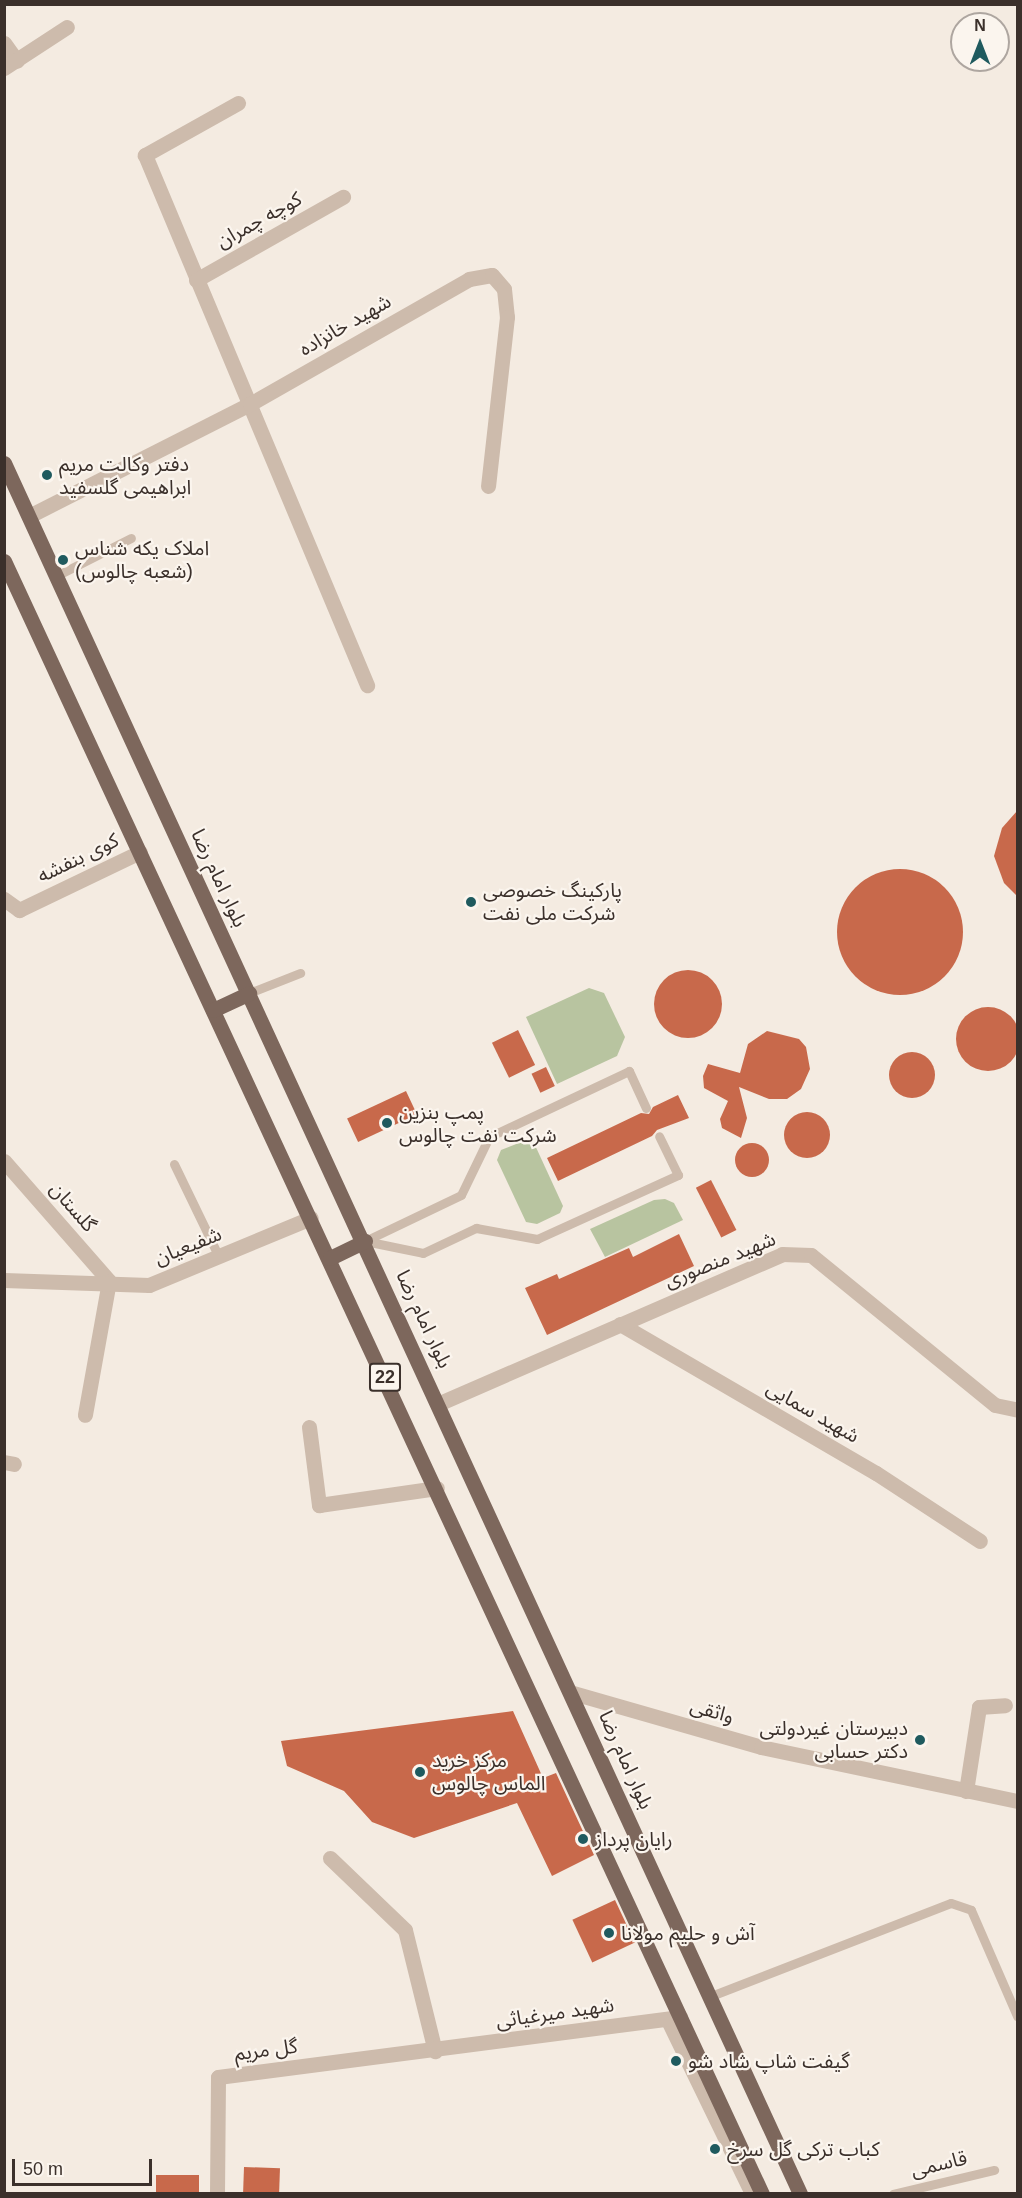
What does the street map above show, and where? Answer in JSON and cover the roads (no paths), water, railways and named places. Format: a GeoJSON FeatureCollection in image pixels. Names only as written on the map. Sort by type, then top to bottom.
{"type":"FeatureCollection","features":[{"type":"Feature","properties":{"kind":"main road","name":"بلوار امام رضا"},"geometry":{"type":"LineString","coordinates":[[4,463],[440,1403],[800,2193]]}},
{"type":"Feature","properties":{"kind":"main road","name":"22"},"geometry":{"type":"LineString","coordinates":[[4,561],[436,1488],[674,2018],[762,2193]]}},
{"type":"Feature","properties":{"kind":"main road"},"geometry":{"type":"LineString","coordinates":[[213,1010],[249,993]]}},
{"type":"Feature","properties":{"kind":"main road"},"geometry":{"type":"LineString","coordinates":[[330,1258],[365,1241]]}},
{"type":"Feature","properties":{"kind":"street"},"geometry":{"type":"LineString","coordinates":[[4,43],[11,64],[67,27]]}},
{"type":"Feature","properties":{"kind":"street"},"geometry":{"type":"LineString","coordinates":[[238,103],[145,155],[368,685]]}},
{"type":"Feature","properties":{"kind":"street","name":"کوچه چمران"},"geometry":{"type":"LineString","coordinates":[[196,280],[343,197]]}},
{"type":"Feature","properties":{"kind":"street","name":"شهید خانزاده"},"geometry":{"type":"LineString","coordinates":[[29,516],[250,404],[469,279],[492,275],[504,289],[507,317],[488,486]]}},
{"type":"Feature","properties":{"kind":"street","name":"کوی بنفشه"},"geometry":{"type":"LineString","coordinates":[[4,900],[19,910],[140,852]]}},
{"type":"Feature","properties":{"kind":"street","name":"گلستان"},"geometry":{"type":"LineString","coordinates":[[4,1161],[109,1281]]}},
{"type":"Feature","properties":{"kind":"street","name":"شفیعیان"},"geometry":{"type":"LineString","coordinates":[[4,1280],[109,1281],[149,1285],[311,1218]]}},
{"type":"Feature","properties":{"kind":"street","name":"شهید منصوری"},"geometry":{"type":"LineString","coordinates":[[440,1403],[782,1254],[811,1255],[994,1405],[1017,1410]]}},
{"type":"Feature","properties":{"kind":"street"},"geometry":{"type":"LineString","coordinates":[[85,1415],[109,1281]]}},
{"type":"Feature","properties":{"kind":"street","name":"شهید سمایی"},"geometry":{"type":"LineString","coordinates":[[620,1324],[876,1473],[980,1541]]}},
{"type":"Feature","properties":{"kind":"street"},"geometry":{"type":"LineString","coordinates":[[309,1427],[319,1505],[436,1488]]}},
{"type":"Feature","properties":{"kind":"street","name":"واثقی"},"geometry":{"type":"LineString","coordinates":[[573,1693],[761,1747],[1017,1801]]}},
{"type":"Feature","properties":{"kind":"street"},"geometry":{"type":"LineString","coordinates":[[966,1791],[979,1707],[1005,1705]]}},
{"type":"Feature","properties":{"kind":"street"},"geometry":{"type":"LineString","coordinates":[[330,1858],[405,1930],[435,2051]]}},
{"type":"Feature","properties":{"kind":"street"},"geometry":{"type":"LineString","coordinates":[[674,2018],[752,2193]]}},
{"type":"Feature","properties":{"kind":"street","name":"شهید میرغیاثی"},"geometry":{"type":"LineString","coordinates":[[435,2051],[674,2018]]}},
{"type":"Feature","properties":{"kind":"street","name":"گل مریم"},"geometry":{"type":"LineString","coordinates":[[217,2193],[218,2077],[435,2051]]}},
{"type":"Feature","properties":{"kind":"lane"},"geometry":{"type":"LineString","coordinates":[[56,576],[131,538]]}},
{"type":"Feature","properties":{"kind":"lane"},"geometry":{"type":"LineString","coordinates":[[249,993],[300,973]]}},
{"type":"Feature","properties":{"kind":"lane"},"geometry":{"type":"LineString","coordinates":[[365,1241],[461,1195],[489,1137],[629,1071],[646,1108]]}},
{"type":"Feature","properties":{"kind":"lane"},"geometry":{"type":"LineString","coordinates":[[365,1241],[423,1254],[476,1228],[537,1239],[678,1175],[659,1136]]}},
{"type":"Feature","properties":{"kind":"lane"},"geometry":{"type":"LineString","coordinates":[[174,1164],[219,1257]]}},
{"type":"Feature","properties":{"kind":"lane"},"geometry":{"type":"LineString","coordinates":[[711,1996],[951,1903],[971,1910],[1017,2016]]}},
{"type":"Feature","properties":{"kind":"lane","name":"قاسمی"},"geometry":{"type":"LineString","coordinates":[[893,2193],[994,2170]]}},
{"type":"Feature","properties":{"kind":"place","name":"دفتر وکالت مریم ابراهیمی گلسفید"},"geometry":{"type":"Point","coordinates":[47,475]}},
{"type":"Feature","properties":{"kind":"place","name":"املاک یکه شناس (شعبه چالوس)"},"geometry":{"type":"Point","coordinates":[63,560]}},
{"type":"Feature","properties":{"kind":"place","name":"پارکینگ خصوصی شرکت ملی نفت"},"geometry":{"type":"Point","coordinates":[471,902]}},
{"type":"Feature","properties":{"kind":"place","name":"پمپ بنزین شرکت نفت چالوس"},"geometry":{"type":"Point","coordinates":[387,1123]}},
{"type":"Feature","properties":{"kind":"place","name":"دبیرستان غیردولتی دکتر حسابی"},"geometry":{"type":"Point","coordinates":[920,1740]}},
{"type":"Feature","properties":{"kind":"place","name":"مرکز خرید الماس چالوس"},"geometry":{"type":"Point","coordinates":[420,1772]}},
{"type":"Feature","properties":{"kind":"place","name":"رایان پرداز"},"geometry":{"type":"Point","coordinates":[583,1839]}},
{"type":"Feature","properties":{"kind":"place","name":"آش و حلیم مولانا"},"geometry":{"type":"Point","coordinates":[609,1933]}},
{"type":"Feature","properties":{"kind":"place","name":"گیفت شاپ شاد شو"},"geometry":{"type":"Point","coordinates":[676,2061]}},
{"type":"Feature","properties":{"kind":"place","name":"کباب ترکی گل سرخ"},"geometry":{"type":"Point","coordinates":[715,2149]}}]}
